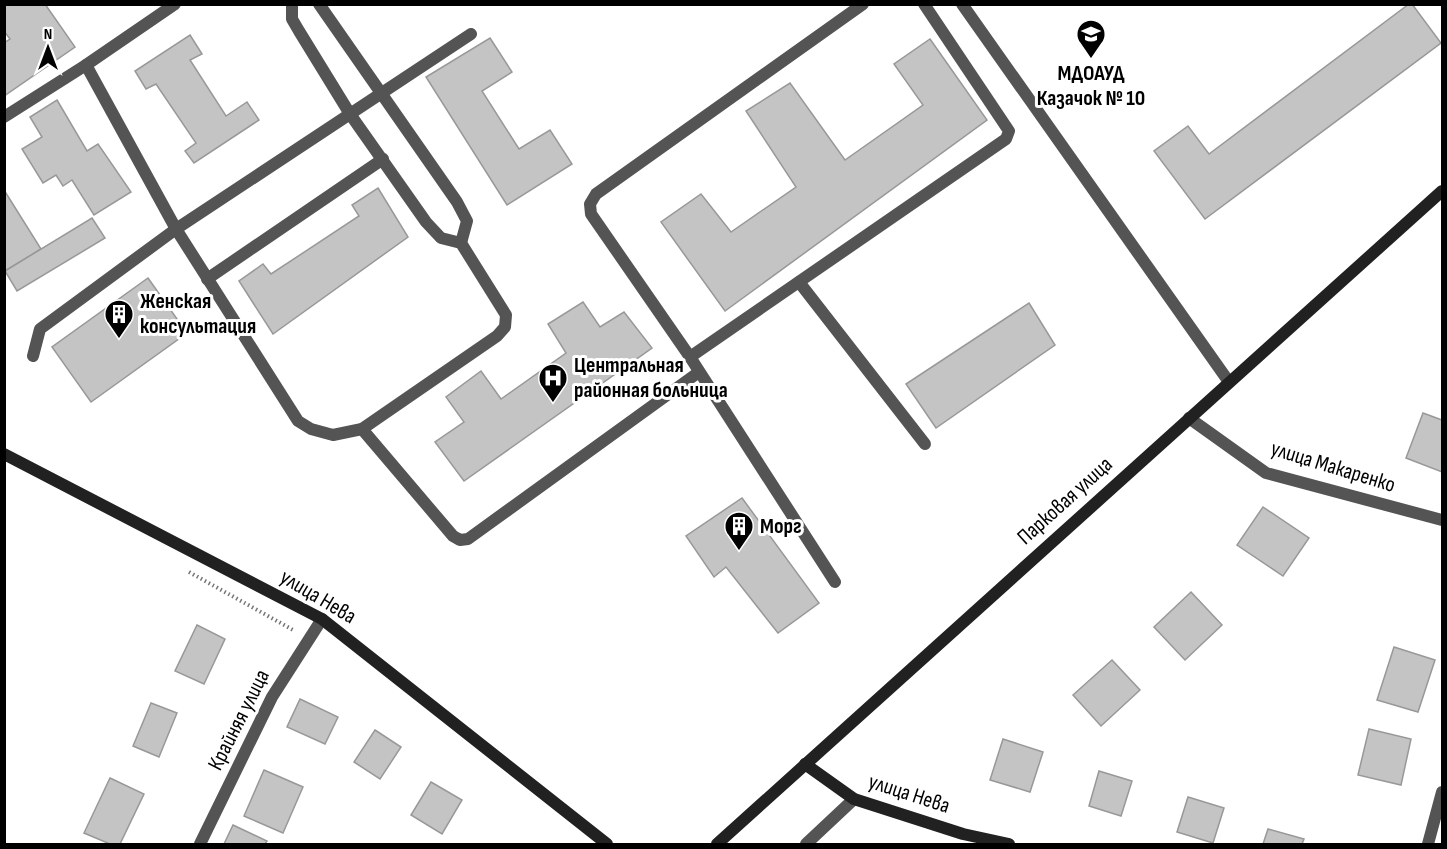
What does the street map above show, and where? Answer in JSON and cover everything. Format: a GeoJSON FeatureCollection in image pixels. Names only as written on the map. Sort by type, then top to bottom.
{"type":"FeatureCollection","features":[{"type":"Feature","properties":{"kind":"main road","name":"Парковая улица"},"geometry":{"type":"LineString","coordinates":[[717,844],[1443,191]]}},
{"type":"Feature","properties":{"kind":"main road","name":"улица Нева"},"geometry":{"type":"LineString","coordinates":[[4,454],[322,619],[607,844]]}},
{"type":"Feature","properties":{"kind":"main road","name":"улица Нева"},"geometry":{"type":"LineString","coordinates":[[805,764],[854,799],[963,834],[1009,844]]}},
{"type":"Feature","properties":{"kind":"street"},"geometry":{"type":"LineString","coordinates":[[4,117],[86,65],[175,4]]}},
{"type":"Feature","properties":{"kind":"street"},"geometry":{"type":"LineString","coordinates":[[86,65],[176,229],[298,421],[311,429],[333,435],[362,429],[497,336],[505,327],[506,315],[461,243],[441,238],[426,222],[350,114],[292,19],[292,4]]}},
{"type":"Feature","properties":{"kind":"street"},"geometry":{"type":"LineString","coordinates":[[319,4],[457,201],[467,221],[461,243]]}},
{"type":"Feature","properties":{"kind":"street"},"geometry":{"type":"LineString","coordinates":[[835,582],[690,357],[591,214],[590,204],[596,194],[863,4]]}},
{"type":"Feature","properties":{"kind":"street"},"geometry":{"type":"LineString","coordinates":[[690,357],[1006,139],[1009,131],[924,4]]}},
{"type":"Feature","properties":{"kind":"street"},"geometry":{"type":"LineString","coordinates":[[962,4],[1229,382]]}},
{"type":"Feature","properties":{"kind":"street"},"geometry":{"type":"LineString","coordinates":[[33,356],[40,329],[176,229],[471,34]]}},
{"type":"Feature","properties":{"kind":"street"},"geometry":{"type":"LineString","coordinates":[[207,279],[383,159]]}},
{"type":"Feature","properties":{"kind":"street"},"geometry":{"type":"LineString","coordinates":[[799,282],[925,444]]}},
{"type":"Feature","properties":{"kind":"street"},"geometry":{"type":"LineString","coordinates":[[362,429],[453,536],[460,540],[468,539],[699,372]]}},
{"type":"Feature","properties":{"kind":"street","name":"улица Макаренко"},"geometry":{"type":"LineString","coordinates":[[1189,418],[1266,473],[1443,520]]}},
{"type":"Feature","properties":{"kind":"street","name":"Крайняя улица"},"geometry":{"type":"LineString","coordinates":[[200,844],[272,697],[322,619]]}},
{"type":"Feature","properties":{"kind":"street"},"geometry":{"type":"LineString","coordinates":[[1428,844],[1443,792]]}},
{"type":"Feature","properties":{"kind":"street"},"geometry":{"type":"LineString","coordinates":[[806,844],[854,799]]}},
{"type":"Feature","properties":{"kind":"building"},"geometry":{"type":"Polygon","coordinates":[[[4,4],[45,4],[75,47],[4,96],[4,43],[10,39],[4,31],[4,4]]]}},
{"type":"Feature","properties":{"kind":"building"},"geometry":{"type":"Polygon","coordinates":[[[1412,4],[1441,43],[1205,219],[1154,151],[1188,126],[1209,154],[1412,4]]]}},
{"type":"Feature","properties":{"kind":"building"},"geometry":{"type":"Polygon","coordinates":[[[190,35],[202,54],[190,60],[226,116],[247,102],[259,120],[194,163],[185,151],[196,143],[156,84],[146,89],[135,71],[190,35]]]}},
{"type":"Feature","properties":{"kind":"building"},"geometry":{"type":"Polygon","coordinates":[[[490,38],[512,72],[482,91],[519,149],[550,130],[572,164],[507,205],[426,77],[490,38]]]}},
{"type":"Feature","properties":{"kind":"building"},"geometry":{"type":"Polygon","coordinates":[[[930,39],[987,120],[725,311],[661,222],[701,194],[731,232],[796,187],[746,111],[790,83],[845,160],[923,105],[894,64],[930,39]]]}},
{"type":"Feature","properties":{"kind":"building"},"geometry":{"type":"Polygon","coordinates":[[[57,100],[87,151],[98,144],[131,192],[94,215],[72,180],[63,186],[56,175],[43,183],[22,149],[42,137],[30,117],[57,100]]]}},
{"type":"Feature","properties":{"kind":"building"},"geometry":{"type":"Polygon","coordinates":[[[378,188],[408,237],[273,334],[239,281],[263,264],[271,274],[359,216],[352,205],[378,188]]]}},
{"type":"Feature","properties":{"kind":"building"},"geometry":{"type":"Polygon","coordinates":[[[4,190],[41,249],[5,271],[4,270],[4,190]]]}},
{"type":"Feature","properties":{"kind":"building"},"geometry":{"type":"Polygon","coordinates":[[[92,218],[105,238],[17,291],[5,271],[92,218]]]}},
{"type":"Feature","properties":{"kind":"building","name":"Женская консультация"},"geometry":{"type":"Polygon","coordinates":[[[148,278],[187,333],[91,402],[52,347],[148,278]]]}},
{"type":"Feature","properties":{"kind":"building"},"geometry":{"type":"Polygon","coordinates":[[[583,302],[600,327],[624,312],[652,348],[464,481],[435,442],[464,422],[446,397],[481,371],[501,399],[566,353],[548,324],[583,302]]]}},
{"type":"Feature","properties":{"kind":"building"},"geometry":{"type":"Polygon","coordinates":[[[1029,303],[1055,345],[936,428],[906,384],[1029,303]]]}},
{"type":"Feature","properties":{"kind":"building"},"geometry":{"type":"Polygon","coordinates":[[[1423,413],[1442,420],[1442,472],[1406,458],[1423,413]]]}},
{"type":"Feature","properties":{"kind":"building","name":"Морг"},"geometry":{"type":"Polygon","coordinates":[[[742,498],[819,603],[778,633],[726,567],[714,577],[686,536],[742,498]]]}},
{"type":"Feature","properties":{"kind":"building"},"geometry":{"type":"Polygon","coordinates":[[[1263,507],[1309,538],[1283,576],[1237,545],[1263,507]]]}},
{"type":"Feature","properties":{"kind":"building"},"geometry":{"type":"Polygon","coordinates":[[[1191,592],[1222,625],[1185,660],[1154,627],[1191,592]]]}},
{"type":"Feature","properties":{"kind":"building"},"geometry":{"type":"Polygon","coordinates":[[[197,625],[225,639],[204,684],[175,671],[197,625]]]}},
{"type":"Feature","properties":{"kind":"building"},"geometry":{"type":"Polygon","coordinates":[[[1394,647],[1435,660],[1418,712],[1377,700],[1394,647]]]}},
{"type":"Feature","properties":{"kind":"building"},"geometry":{"type":"Polygon","coordinates":[[[1112,660],[1140,690],[1101,726],[1073,695],[1112,660]]]}},
{"type":"Feature","properties":{"kind":"building"},"geometry":{"type":"Polygon","coordinates":[[[300,699],[338,717],[325,744],[287,727],[300,699]]]}},
{"type":"Feature","properties":{"kind":"building"},"geometry":{"type":"Polygon","coordinates":[[[151,703],[177,713],[159,757],[133,746],[151,703]]]}},
{"type":"Feature","properties":{"kind":"building"},"geometry":{"type":"Polygon","coordinates":[[[1369,729],[1411,739],[1401,785],[1358,775],[1369,729]]]}},
{"type":"Feature","properties":{"kind":"building"},"geometry":{"type":"Polygon","coordinates":[[[375,730],[401,747],[380,779],[354,762],[375,730]]]}},
{"type":"Feature","properties":{"kind":"building"},"geometry":{"type":"Polygon","coordinates":[[[1003,739],[1043,752],[1030,792],[990,780],[1003,739]]]}},
{"type":"Feature","properties":{"kind":"building"},"geometry":{"type":"Polygon","coordinates":[[[264,770],[303,787],[283,833],[244,816],[264,770]]]}},
{"type":"Feature","properties":{"kind":"building"},"geometry":{"type":"Polygon","coordinates":[[[1099,771],[1132,781],[1121,816],[1089,806],[1099,771]]]}},
{"type":"Feature","properties":{"kind":"building"},"geometry":{"type":"Polygon","coordinates":[[[110,778],[144,794],[120,844],[110,844],[84,833],[110,778]]]}},
{"type":"Feature","properties":{"kind":"building"},"geometry":{"type":"Polygon","coordinates":[[[431,782],[462,800],[442,834],[411,815],[431,782]]]}},
{"type":"Feature","properties":{"kind":"building"},"geometry":{"type":"Polygon","coordinates":[[[1188,797],[1224,808],[1213,843],[1177,832],[1188,797]]]}},
{"type":"Feature","properties":{"kind":"building"},"geometry":{"type":"Polygon","coordinates":[[[233,825],[267,841],[265,844],[224,844],[233,825]]]}},
{"type":"Feature","properties":{"kind":"building"},"geometry":{"type":"Polygon","coordinates":[[[1268,829],[1304,839],[1302,844],[1263,844],[1268,829]]]}},
{"type":"Feature","properties":{"kind":"place","name":"МДОАУД Казачок № 10"},"geometry":{"type":"Point","coordinates":[1091,60]}},
{"type":"Feature","properties":{"kind":"place","name":"Женская консультация"},"geometry":{"type":"Point","coordinates":[119,340]}},
{"type":"Feature","properties":{"kind":"place","name":"Центральная районная больница"},"geometry":{"type":"Point","coordinates":[553,404]}},
{"type":"Feature","properties":{"kind":"place","name":"Морг"},"geometry":{"type":"Point","coordinates":[739,552]}}]}
